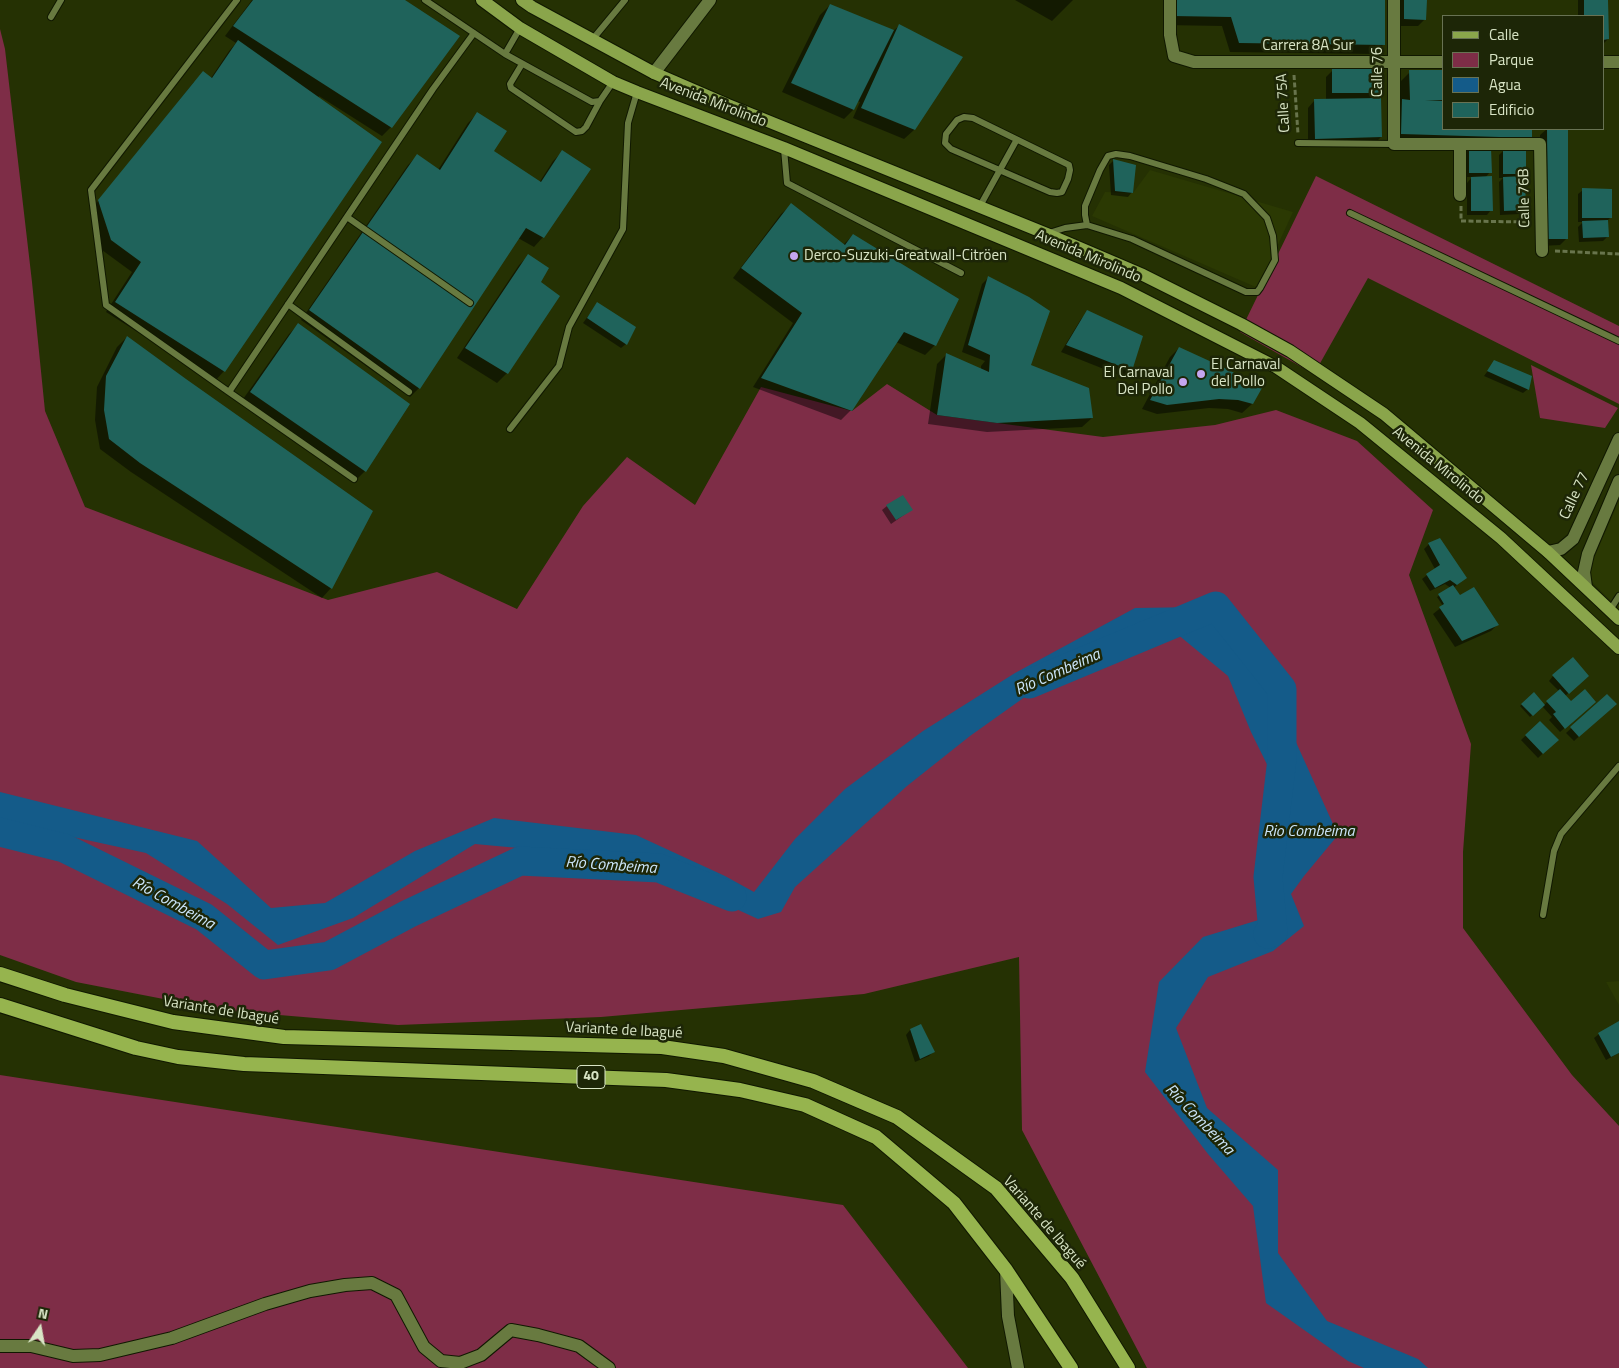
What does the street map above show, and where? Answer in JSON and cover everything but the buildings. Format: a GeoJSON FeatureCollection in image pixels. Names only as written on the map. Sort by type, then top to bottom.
{"type":"FeatureCollection","features":[{"type":"Feature","properties":{"kind":"highway","name":"Variante de Ibagué"},"geometry":{"type":"LineString","coordinates":[[0,974],[65,995],[183,1023],[284,1037],[662,1047],[716,1055],[813,1081],[897,1117],[996,1188],[1072,1278],[1128,1368]]}},
{"type":"Feature","properties":{"kind":"highway","name":"40"},"geometry":{"type":"LineString","coordinates":[[0,1005],[136,1048],[178,1057],[244,1064],[666,1080],[740,1090],[805,1105],[876,1137],[954,1203],[1006,1270],[1071,1368]]}},
{"type":"Feature","properties":{"kind":"main road","name":"Avenida Mirolindo"},"geometry":{"type":"LineString","coordinates":[[482,0],[520,28],[613,82],[784,148],[1121,288],[1276,367],[1368,429],[1501,538],[1619,648]]}},
{"type":"Feature","properties":{"kind":"main road","name":"Avenida Mirolindo"},"geometry":{"type":"LineString","coordinates":[[522,0],[654,73],[728,105],[980,206],[1143,275],[1290,351],[1384,414],[1548,552],[1615,615]]}},
{"type":"Feature","properties":{"kind":"street"},"geometry":{"type":"LineString","coordinates":[[654,73],[710,0]]}},
{"type":"Feature","properties":{"kind":"street","name":"Carrera 8A Sur"},"geometry":{"type":"LineString","coordinates":[[1170,0],[1170,35],[1174,56],[1194,62],[1442,62]]}},
{"type":"Feature","properties":{"kind":"street","name":"Calle 76"},"geometry":{"type":"LineString","coordinates":[[1394,0],[1394,144]]}},
{"type":"Feature","properties":{"kind":"street"},"geometry":{"type":"LineString","coordinates":[[1604,62],[1619,62]]}},
{"type":"Feature","properties":{"kind":"street"},"geometry":{"type":"LineString","coordinates":[[1394,144],[1460,144],[1460,195]]}},
{"type":"Feature","properties":{"kind":"street","name":"Calle 76B"},"geometry":{"type":"LineString","coordinates":[[1460,144],[1540,144],[1542,251]]}},
{"type":"Feature","properties":{"kind":"street","name":"Calle 77"},"geometry":{"type":"LineString","coordinates":[[1548,552],[1561,549],[1573,538],[1619,439]]}},
{"type":"Feature","properties":{"kind":"street"},"geometry":{"type":"LineString","coordinates":[[1586,587],[1584,572],[1588,554],[1619,481]]}},
{"type":"Feature","properties":{"kind":"street"},"geometry":{"type":"LineString","coordinates":[[1006,1270],[1008,1316],[1018,1368]]}},
{"type":"Feature","properties":{"kind":"street"},"geometry":{"type":"LineString","coordinates":[[0,1346],[31,1346],[73,1356],[100,1355],[172,1338],[265,1304],[310,1291],[372,1283],[396,1295],[424,1347],[441,1361],[460,1364],[481,1355],[512,1330],[579,1346],[609,1368]]}},
{"type":"Feature","properties":{"kind":"lane"},"geometry":{"type":"LineString","coordinates":[[51,17],[61,0]]}},
{"type":"Feature","properties":{"kind":"lane"},"geometry":{"type":"LineString","coordinates":[[237,0],[91,190],[106,305],[354,480]]}},
{"type":"Feature","properties":{"kind":"lane"},"geometry":{"type":"LineString","coordinates":[[424,0],[522,64],[592,102],[600,101]]}},
{"type":"Feature","properties":{"kind":"lane"},"geometry":{"type":"LineString","coordinates":[[592,40],[625,0]]}},
{"type":"Feature","properties":{"kind":"lane"},"geometry":{"type":"LineString","coordinates":[[505,54],[520,28]]}},
{"type":"Feature","properties":{"kind":"lane"},"geometry":{"type":"LineString","coordinates":[[229,392],[433,89],[474,34]]}},
{"type":"Feature","properties":{"kind":"lane"},"geometry":{"type":"LineString","coordinates":[[522,64],[510,84],[511,88],[576,132],[582,132],[586,127],[613,82]]}},
{"type":"Feature","properties":{"kind":"lane"},"geometry":{"type":"LineString","coordinates":[[510,429],[559,366],[569,327],[623,229],[628,123],[637,92]]}},
{"type":"Feature","properties":{"kind":"lane"},"geometry":{"type":"LineString","coordinates":[[964,117],[973,118],[1016,141],[1069,165],[1068,179],[1062,192],[1050,192],[951,149],[945,143],[946,134],[957,120],[964,117]]}},
{"type":"Feature","properties":{"kind":"lane"},"geometry":{"type":"LineString","coordinates":[[980,206],[1016,141]]}},
{"type":"Feature","properties":{"kind":"lane"},"geometry":{"type":"LineString","coordinates":[[1298,143],[1394,144]]}},
{"type":"Feature","properties":{"kind":"lane"},"geometry":{"type":"LineString","coordinates":[[784,148],[787,183],[961,273]]}},
{"type":"Feature","properties":{"kind":"lane"},"geometry":{"type":"LineString","coordinates":[[1047,234],[1066,228],[1087,225],[1132,239],[1246,292],[1257,292],[1275,260],[1273,236],[1267,218],[1244,194],[1206,178],[1130,156],[1116,154],[1108,156],[1085,206],[1084,215],[1087,225]]}},
{"type":"Feature","properties":{"kind":"lane"},"geometry":{"type":"LineString","coordinates":[[1350,213],[1619,341]]}},
{"type":"Feature","properties":{"kind":"lane"},"geometry":{"type":"LineString","coordinates":[[347,217],[470,303]]}},
{"type":"Feature","properties":{"kind":"lane"},"geometry":{"type":"LineString","coordinates":[[288,304],[409,392]]}},
{"type":"Feature","properties":{"kind":"lane"},"geometry":{"type":"LineString","coordinates":[[1615,615],[1619,596]]}},
{"type":"Feature","properties":{"kind":"lane"},"geometry":{"type":"LineString","coordinates":[[1543,916],[1554,851],[1561,834],[1619,766]]}},
{"type":"Feature","properties":{"kind":"path","name":"Calle 75A"},"geometry":{"type":"LineString","coordinates":[[1293,62],[1298,143]]}},
{"type":"Feature","properties":{"kind":"path"},"geometry":{"type":"LineString","coordinates":[[1462,221],[1541,222]]}},
{"type":"Feature","properties":{"kind":"path"},"geometry":{"type":"LineString","coordinates":[[1542,251],[1619,254]]}},
{"type":"Feature","properties":{"kind":"shaded area"},"geometry":{"type":"Polygon","coordinates":[[[1150,170],[1293,212],[1258,288],[1092,216],[1105,192],[1133,193],[1150,170]]]}},
{"type":"Feature","properties":{"kind":"shaded area"},"geometry":{"type":"Polygon","coordinates":[[[1619,501],[1619,609],[1586,576],[1619,501]]]}},
{"type":"Feature","properties":{"kind":"shaded area"},"geometry":{"type":"Polygon","coordinates":[[[1619,981],[1619,1005],[1606,982],[1619,981]]]}},
{"type":"Feature","properties":{"kind":"green space"},"geometry":{"type":"Polygon","coordinates":[[[0,29],[5,49],[45,411],[85,507],[328,600],[437,572],[517,609],[583,506],[627,457],[695,505],[761,387],[852,411],[887,384],[937,415],[1103,437],[1215,425],[1276,410],[1357,441],[1433,510],[1409,575],[1471,744],[1463,852],[1463,928],[1572,1075],[1619,1126],[1619,1368],[1147,1368],[1022,1130],[1019,957],[864,994],[601,1017],[398,1025],[220,1010],[76,982],[0,955],[0,29]]]}},
{"type":"Feature","properties":{"kind":"green space"},"geometry":{"type":"Polygon","coordinates":[[[1316,176],[1619,326],[1619,404],[1368,278],[1314,374],[1240,332],[1316,176]]]}},
{"type":"Feature","properties":{"kind":"green space"},"geometry":{"type":"Polygon","coordinates":[[[1531,365],[1618,408],[1605,428],[1540,418],[1531,365]]]}},
{"type":"Feature","properties":{"kind":"green space"},"geometry":{"type":"Polygon","coordinates":[[[0,1075],[843,1205],[968,1368],[0,1368],[0,1075]]]}},
{"type":"Feature","properties":{"kind":"water","name":"Rio Combeima"},"geometry":{"type":"Polygon","coordinates":[[[1199,607],[1269,651],[1295,740],[1338,835],[1291,894],[1304,926],[1273,951],[1208,977],[1176,1028],[1207,1108],[1278,1170],[1278,1253],[1327,1321],[1418,1359],[1428,1368],[1364,1368],[1348,1361],[1266,1303],[1253,1206],[1208,1154],[1145,1072],[1159,982],[1203,937],[1265,918],[1289,809],[1251,732],[1228,676],[1176,633],[1095,647],[970,736],[907,786],[795,887],[781,912],[758,919],[723,903],[679,870],[596,879],[551,851],[475,844],[353,918],[278,945],[227,904],[146,853],[0,821],[0,792],[197,841],[271,908],[325,903],[415,851],[494,818],[636,835],[725,876],[754,892],[795,839],[845,789],[923,731],[1015,673],[1135,608],[1199,607]]]}},
{"type":"Feature","properties":{"kind":"waterway","name":"Río Combeima"},"geometry":{"type":"LineString","coordinates":[[1029,684],[1216,606],[1282,689],[1282,759],[1268,877],[1273,932],[1268,934]]}},
{"type":"Feature","properties":{"kind":"waterway","name":"Río Combeima"},"geometry":{"type":"LineString","coordinates":[[0,832],[64,848],[204,917],[264,965],[329,956],[408,914],[520,861],[659,868],[732,897]]}},
{"type":"Feature","properties":{"kind":"place","name":"Derco-Suzuki-Greatwall-Citröen"},"geometry":{"type":"Point","coordinates":[794,256]}},
{"type":"Feature","properties":{"kind":"place","name":"El Carnaval del Pollo"},"geometry":{"type":"Point","coordinates":[1201,374]}},
{"type":"Feature","properties":{"kind":"place","name":"El Carnaval Del Pollo"},"geometry":{"type":"Point","coordinates":[1183,382]}}]}
